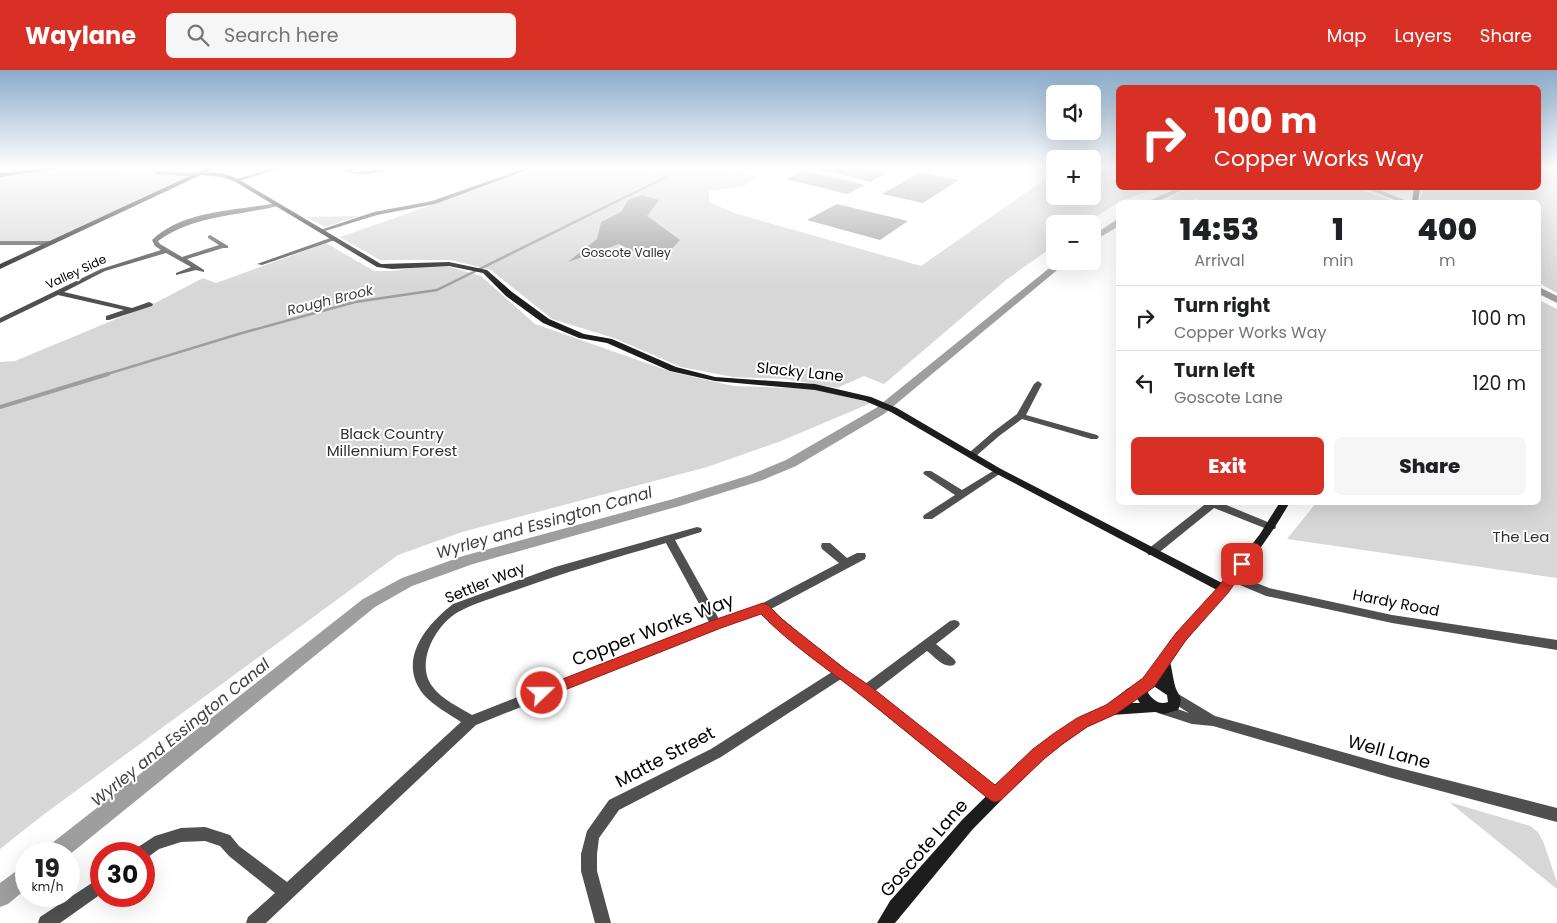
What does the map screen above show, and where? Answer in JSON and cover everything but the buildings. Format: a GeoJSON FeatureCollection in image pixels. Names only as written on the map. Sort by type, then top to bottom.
{"type":"FeatureCollection","features":[{"type":"Feature","properties":{"kind":"street"},"geometry":{"type":"LineString","coordinates":[[0,267],[129,207]]}},
{"type":"Feature","properties":{"kind":"street"},"geometry":{"type":"LineString","coordinates":[[178,274],[199,269],[156,245],[156,240],[163,232],[199,219],[266,207]]}},
{"type":"Feature","properties":{"kind":"street","name":"Slacky Lane"},"geometry":{"type":"LineString","coordinates":[[279,207],[379,266],[449,264],[485,271],[509,294],[546,321],[582,336],[609,341],[673,368],[724,380],[815,386],[846,392],[873,401],[894,410],[973,454],[998,471],[1224,589]]}},
{"type":"Feature","properties":{"kind":"street"},"geometry":{"type":"LineString","coordinates":[[320,231],[370,214],[411,207]]}},
{"type":"Feature","properties":{"kind":"street"},"geometry":{"type":"LineString","coordinates":[[182,259],[225,247],[210,237]]}},
{"type":"Feature","properties":{"kind":"street"},"geometry":{"type":"LineString","coordinates":[[260,264],[333,239]]}},
{"type":"Feature","properties":{"kind":"street"},"geometry":{"type":"LineString","coordinates":[[0,243],[51,243]]}},
{"type":"Feature","properties":{"kind":"street","name":"Valley Side"},"geometry":{"type":"LineString","coordinates":[[0,321],[103,270],[165,251]]}},
{"type":"Feature","properties":{"kind":"street"},"geometry":{"type":"LineString","coordinates":[[58,293],[133,310]]}},
{"type":"Feature","properties":{"kind":"street"},"geometry":{"type":"LineString","coordinates":[[109,318],[149,304]]}},
{"type":"Feature","properties":{"kind":"street"},"geometry":{"type":"LineString","coordinates":[[973,454],[1021,416],[1038,384]]}},
{"type":"Feature","properties":{"kind":"street"},"geometry":{"type":"LineString","coordinates":[[1021,416],[1094,438]]}},
{"type":"Feature","properties":{"kind":"street"},"geometry":{"type":"LineString","coordinates":[[928,517],[998,471]]}},
{"type":"Feature","properties":{"kind":"street"},"geometry":{"type":"LineString","coordinates":[[928,473],[962,494]]}},
{"type":"Feature","properties":{"kind":"street"},"geometry":{"type":"LineString","coordinates":[[1152,552],[1212,505]]}},
{"type":"Feature","properties":{"kind":"street"},"geometry":{"type":"LineString","coordinates":[[1216,505],[1271,527]]}},
{"type":"Feature","properties":{"kind":"street","name":"Goscote Lane"},"geometry":{"type":"LineString","coordinates":[[885,923],[902,900],[995,795],[1038,754],[1058,738],[1082,723],[1111,710],[1145,685],[1181,637],[1224,589],[1271,527],[1283,505]]}},
{"type":"Feature","properties":{"kind":"street","name":"Settler Way"},"geometry":{"type":"LineString","coordinates":[[471,721],[427,689],[419,666],[420,650],[424,641],[445,616],[457,607],[559,570],[697,530]]}},
{"type":"Feature","properties":{"kind":"street"},"geometry":{"type":"LineString","coordinates":[[669,539],[716,624]]}},
{"type":"Feature","properties":{"kind":"street"},"geometry":{"type":"LineString","coordinates":[[826,546],[847,564]]}},
{"type":"Feature","properties":{"kind":"street","name":"Copper Works Way"},"geometry":{"type":"LineString","coordinates":[[254,923],[471,721],[716,624],[763,608],[861,556]]}},
{"type":"Feature","properties":{"kind":"street","name":"Hardy Road"},"geometry":{"type":"LineString","coordinates":[[1232,577],[1266,592],[1392,620],[1557,645]]}},
{"type":"Feature","properties":{"kind":"street"},"geometry":{"type":"LineString","coordinates":[[763,608],[779,624],[995,795]]}},
{"type":"Feature","properties":{"kind":"street"},"geometry":{"type":"LineString","coordinates":[[865,691],[954,624]]}},
{"type":"Feature","properties":{"kind":"street"},"geometry":{"type":"LineString","coordinates":[[928,644],[950,662]]}},
{"type":"Feature","properties":{"kind":"street"},"geometry":{"type":"LineString","coordinates":[[1164,662],[1172,693],[1173,706],[1159,708],[1144,698],[1145,685],[1163,684],[1172,693]]}},
{"type":"Feature","properties":{"kind":"street","name":"Matte Street"},"geometry":{"type":"LineString","coordinates":[[603,923],[590,871],[589,854],[592,836],[614,805],[716,753],[840,673]]}},
{"type":"Feature","properties":{"kind":"street","name":"Well Lane"},"geometry":{"type":"LineString","coordinates":[[1172,693],[1213,721]]}},
{"type":"Feature","properties":{"kind":"street","name":"Goscote Lane"},"geometry":{"type":"LineString","coordinates":[[1111,710],[1159,708]]}},
{"type":"Feature","properties":{"kind":"street","name":"Well Lane"},"geometry":{"type":"LineString","coordinates":[[1159,708],[1192,719],[1213,721],[1556,818]]}},
{"type":"Feature","properties":{"kind":"street"},"geometry":{"type":"LineString","coordinates":[[155,843],[182,835],[205,834],[225,840],[234,851],[287,892]]}},
{"type":"Feature","properties":{"kind":"street"},"geometry":{"type":"LineString","coordinates":[[46,923],[90,893]]}},
{"type":"Feature","properties":{"kind":"green space"},"geometry":{"type":"Polygon","coordinates":[[[0,207],[127,207],[51,243],[33,241],[0,242],[0,207]]]}},
{"type":"Feature","properties":{"kind":"green space","name":"Goscote Valley"},"geometry":{"type":"Polygon","coordinates":[[[427,207],[720,207],[734,213],[921,266],[1005,207],[1112,207],[1099,215],[1046,215],[1046,251],[1006,280],[884,384],[864,376],[837,388],[786,379],[733,377],[681,367],[614,338],[552,319],[491,270],[451,260],[380,260],[340,237],[427,207]]]}},
{"type":"Feature","properties":{"kind":"green space"},"geometry":{"type":"Polygon","coordinates":[[[1541,207],[1557,207],[1557,293],[1541,284],[1541,207]]]}},
{"type":"Feature","properties":{"kind":"green space"},"geometry":{"type":"Polygon","coordinates":[[[358,216],[325,227],[306,217],[358,216]]]}},
{"type":"Feature","properties":{"kind":"green space","name":"Black Country Millennium Forest"},"geometry":{"type":"Polygon","coordinates":[[[326,243],[374,271],[447,266],[481,276],[535,324],[672,372],[733,386],[817,389],[871,403],[781,441],[707,467],[462,532],[398,555],[43,815],[0,849],[0,362],[15,361],[157,302],[203,278],[216,283],[326,243]]]}},
{"type":"Feature","properties":{"kind":"green space","name":"The Lea"},"geometry":{"type":"Polygon","coordinates":[[[1541,301],[1557,309],[1557,578],[1287,539],[1314,505],[1541,505],[1541,301]]]}},
{"type":"Feature","properties":{"kind":"green space"},"geometry":{"type":"Polygon","coordinates":[[[1449,802],[1530,826],[1538,832],[1557,882],[1557,889],[1449,802]]]}},
{"type":"Feature","properties":{"kind":"shaded area"},"geometry":{"type":"Polygon","coordinates":[[[624,207],[654,207],[647,216],[680,240],[670,251],[639,254],[619,244],[568,262],[597,239],[601,222],[621,212],[624,207]]]}},
{"type":"Feature","properties":{"kind":"shaded area"},"geometry":{"type":"Polygon","coordinates":[[[832,207],[849,207],[908,221],[880,240],[807,220],[832,207]]]}},
{"type":"Feature","properties":{"kind":"waterway","name":"Rough Brook"},"geometry":{"type":"LineString","coordinates":[[104,375],[242,333],[355,302],[437,290],[606,207]]}},
{"type":"Feature","properties":{"kind":"waterway","name":"Wyrley and Essington Canal"},"geometry":{"type":"LineString","coordinates":[[1101,234],[1116,224]]}},
{"type":"Feature","properties":{"kind":"waterway","name":"Wyrley and Essington Canal"},"geometry":{"type":"LineString","coordinates":[[69,842],[369,603],[407,582],[468,560],[678,502],[755,478],[791,463],[880,411],[1053,270]]}},
{"type":"Feature","properties":{"kind":"waterway","name":"Wyrley and Essington Canal"},"geometry":{"type":"LineString","coordinates":[[1541,291],[1557,300]]}},
{"type":"Feature","properties":{"kind":"waterway","name":"Rough Brook"},"geometry":{"type":"LineString","coordinates":[[0,407],[108,374]]}},
{"type":"Feature","properties":{"kind":"waterway","name":"Wyrley and Essington Canal"},"geometry":{"type":"LineString","coordinates":[[0,896],[15,884]]}},
{"type":"Feature","properties":{"kind":"route"},"geometry":{"type":"LineString","coordinates":[[542,693],[716,624],[763,608],[779,624],[995,795],[1038,754],[1058,738],[1082,723],[1111,710],[1132,693],[1142,688],[1164,662],[1181,637],[1224,589],[1242,564]]}}]}
